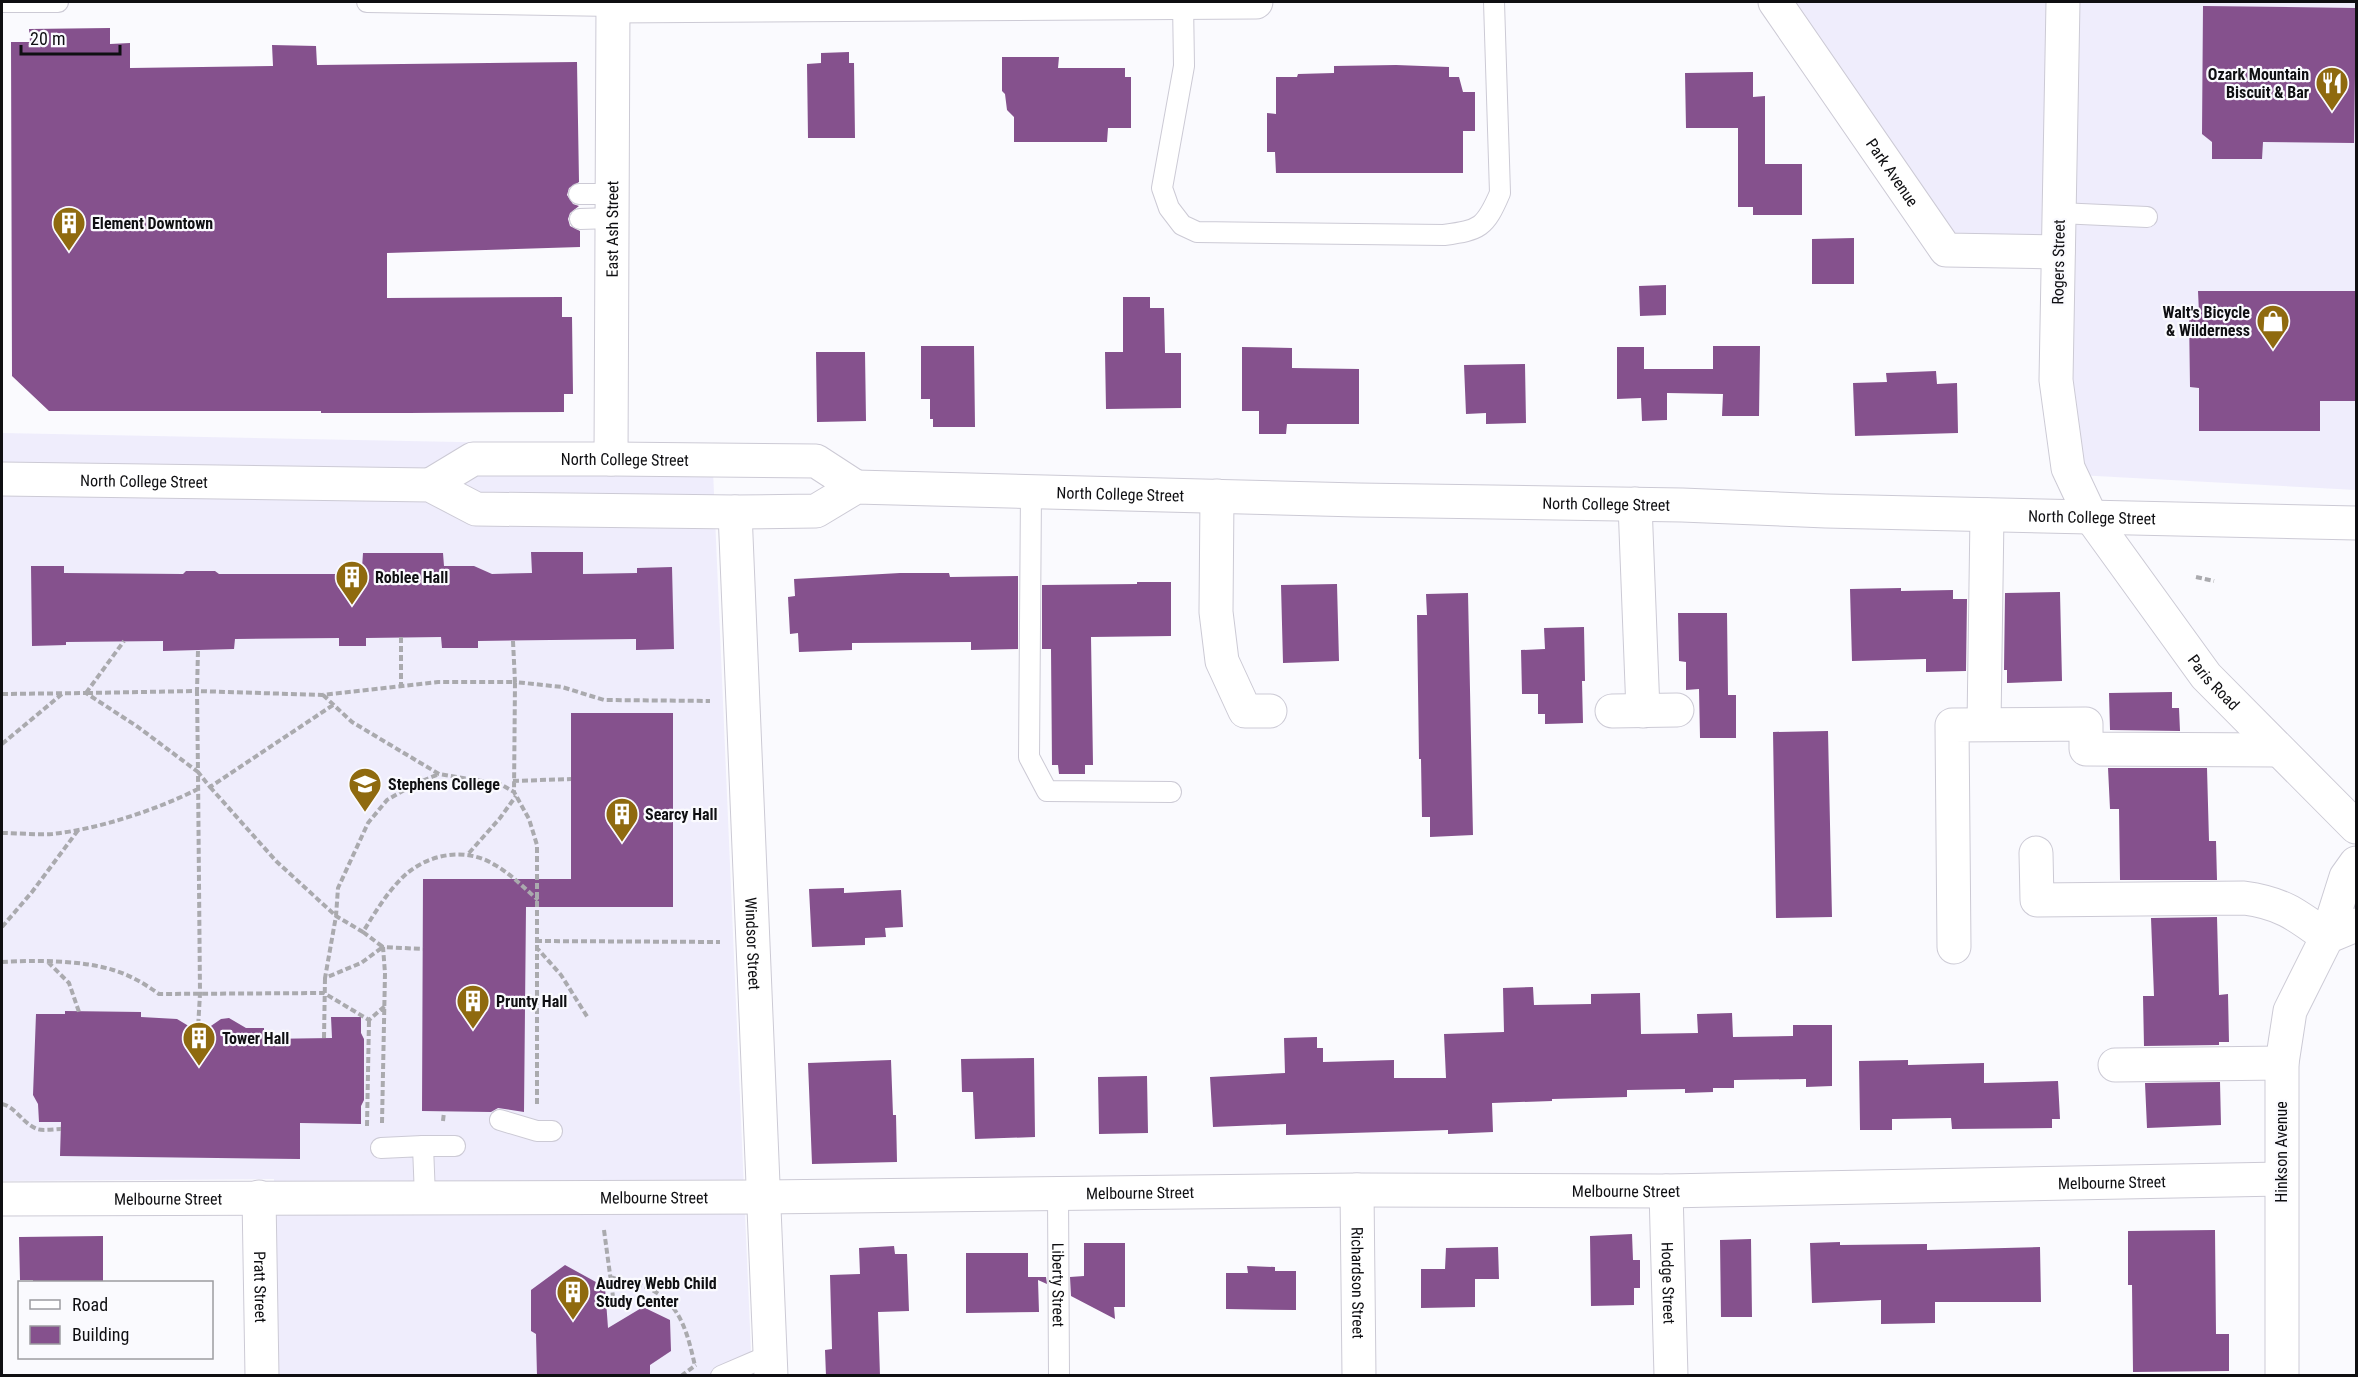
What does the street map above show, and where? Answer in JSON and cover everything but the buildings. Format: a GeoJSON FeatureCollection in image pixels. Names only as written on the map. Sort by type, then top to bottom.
{"type":"FeatureCollection","features":[{"type":"Feature","properties":{"kind":"street"},"geometry":{"type":"LineString","coordinates":[[613,4],[1256,2]]}},
{"type":"Feature","properties":{"kind":"street","name":"Park Avenue"},"geometry":{"type":"LineString","coordinates":[[1775,2],[1946,250],[2058,252]]}},
{"type":"Feature","properties":{"kind":"street","name":"Rogers Street"},"geometry":{"type":"LineString","coordinates":[[2063,2],[2056,380],[2068,468],[2091,517]]}},
{"type":"Feature","properties":{"kind":"street","name":"East Ash Street"},"geometry":{"type":"LineString","coordinates":[[611,459],[613,4]]}},
{"type":"Feature","properties":{"kind":"street","name":"North College Street"},"geometry":{"type":"LineString","coordinates":[[430,484],[473,459],[816,460],[856,487]]}},
{"type":"Feature","properties":{"kind":"street","name":"North College Street"},"geometry":{"type":"LineString","coordinates":[[2,479],[430,484],[476,509],[816,511],[856,487],[2356,523]]}},
{"type":"Feature","properties":{"kind":"street"},"geometry":{"type":"LineString","coordinates":[[1217,496],[1215,612],[1222,662],[1245,711],[1270,711]]}},
{"type":"Feature","properties":{"kind":"street"},"geometry":{"type":"LineString","coordinates":[[1635,504],[1627,711],[1677,710]]}},
{"type":"Feature","properties":{"kind":"street","name":"Windsor Street"},"geometry":{"type":"LineString","coordinates":[[735,512],[770,1365]]}},
{"type":"Feature","properties":{"kind":"street"},"geometry":{"type":"LineString","coordinates":[[1984,724],[1987,515]]}},
{"type":"Feature","properties":{"kind":"street","name":"Paris Road"},"geometry":{"type":"LineString","coordinates":[[2091,517],[2206,676],[2356,827]]}},
{"type":"Feature","properties":{"kind":"street"},"geometry":{"type":"LineString","coordinates":[[1954,947],[1952,725],[2086,724],[2086,749],[2278,750]]}},
{"type":"Feature","properties":{"kind":"street"},"geometry":{"type":"LineString","coordinates":[[2036,853],[2037,900],[2244,898],[2270,902],[2295,914],[2327,938],[2356,925]]}},
{"type":"Feature","properties":{"kind":"street","name":"Hinkson Avenue"},"geometry":{"type":"LineString","coordinates":[[2282,1376],[2282,1063],[2290,1011],[2327,938],[2346,877],[2356,863]]}},
{"type":"Feature","properties":{"kind":"street"},"geometry":{"type":"LineString","coordinates":[[2115,1065],[2282,1063]]}},
{"type":"Feature","properties":{"kind":"street","name":"Melbourne Street"},"geometry":{"type":"LineString","coordinates":[[2,1199],[763,1197],[1357,1190],[1666,1191],[2281,1179]]}},
{"type":"Feature","properties":{"kind":"street","name":"Richardson Street"},"geometry":{"type":"LineString","coordinates":[[1357,1190],[1359,1376]]}},
{"type":"Feature","properties":{"kind":"street","name":"Hodge Street"},"geometry":{"type":"LineString","coordinates":[[1666,1191],[1671,1376]]}},
{"type":"Feature","properties":{"kind":"street","name":"Pratt Street"},"geometry":{"type":"LineString","coordinates":[[259,1197],[262,1376]]}},
{"type":"Feature","properties":{"kind":"lane"},"geometry":{"type":"LineString","coordinates":[[2,2],[58,2]]}},
{"type":"Feature","properties":{"kind":"lane"},"geometry":{"type":"LineString","coordinates":[[367,2],[613,4]]}},
{"type":"Feature","properties":{"kind":"lane"},"geometry":{"type":"LineString","coordinates":[[1183,2],[1184,66],[1162,188],[1169,208],[1182,225],[1197,232],[1444,235],[1473,231],[1490,216],[1500,194],[1494,2]]}},
{"type":"Feature","properties":{"kind":"lane"},"geometry":{"type":"LineString","coordinates":[[579,194],[612,206]]}},
{"type":"Feature","properties":{"kind":"lane"},"geometry":{"type":"LineString","coordinates":[[580,219],[612,206]]}},
{"type":"Feature","properties":{"kind":"lane"},"geometry":{"type":"LineString","coordinates":[[2059,213],[2147,217]]}},
{"type":"Feature","properties":{"kind":"lane"},"geometry":{"type":"LineString","coordinates":[[1031,491],[1029,757],[1047,790],[1171,792]]}},
{"type":"Feature","properties":{"kind":"lane"},"geometry":{"type":"LineString","coordinates":[[500,1120],[544,1131]]}},
{"type":"Feature","properties":{"kind":"lane"},"geometry":{"type":"LineString","coordinates":[[423,1146],[425,1197]]}},
{"type":"Feature","properties":{"kind":"lane"},"geometry":{"type":"LineString","coordinates":[[381,1148],[455,1146]]}},
{"type":"Feature","properties":{"kind":"lane","name":"Liberty Street"},"geometry":{"type":"LineString","coordinates":[[1058,1193],[1059,1376]]}},
{"type":"Feature","properties":{"kind":"lane"},"geometry":{"type":"LineString","coordinates":[[721,1376],[770,1365]]}},
{"type":"Feature","properties":{"kind":"path"},"geometry":{"type":"LineString","coordinates":[[2196,577],[2214,581]]}},
{"type":"Feature","properties":{"kind":"path"},"geometry":{"type":"LineString","coordinates":[[401,637],[401,686]]}},
{"type":"Feature","properties":{"kind":"path"},"geometry":{"type":"LineString","coordinates":[[86,693],[124,641]]}},
{"type":"Feature","properties":{"kind":"path"},"geometry":{"type":"LineString","coordinates":[[513,641],[515,682],[513,781],[515,794],[529,819],[537,845],[537,948],[544,1131]]}},
{"type":"Feature","properties":{"kind":"path"},"geometry":{"type":"LineString","coordinates":[[198,650],[200,994],[198,1028]]}},
{"type":"Feature","properties":{"kind":"path"},"geometry":{"type":"LineString","coordinates":[[2,694],[197,692],[322,695],[438,682],[515,682],[562,687],[604,700],[717,701]]}},
{"type":"Feature","properties":{"kind":"path"},"geometry":{"type":"LineString","coordinates":[[2,744],[63,693]]}},
{"type":"Feature","properties":{"kind":"path"},"geometry":{"type":"LineString","coordinates":[[86,693],[198,772],[276,861],[336,916],[383,947],[423,949]]}},
{"type":"Feature","properties":{"kind":"path"},"geometry":{"type":"LineString","coordinates":[[322,695],[352,722],[439,774],[500,784],[515,794]]}},
{"type":"Feature","properties":{"kind":"path"},"geometry":{"type":"LineString","coordinates":[[210,788],[333,705]]}},
{"type":"Feature","properties":{"kind":"path"},"geometry":{"type":"LineString","coordinates":[[324,1038],[325,978],[336,916],[338,888],[368,823],[387,800],[439,774]]}},
{"type":"Feature","properties":{"kind":"path"},"geometry":{"type":"LineString","coordinates":[[513,781],[571,779]]}},
{"type":"Feature","properties":{"kind":"path"},"geometry":{"type":"LineString","coordinates":[[2,833],[52,834],[79,829],[174,801],[198,789]]}},
{"type":"Feature","properties":{"kind":"path"},"geometry":{"type":"LineString","coordinates":[[469,854],[500,818],[515,794]]}},
{"type":"Feature","properties":{"kind":"path"},"geometry":{"type":"LineString","coordinates":[[2,927],[32,892],[79,829]]}},
{"type":"Feature","properties":{"kind":"path"},"geometry":{"type":"LineString","coordinates":[[363,932],[401,878],[423,862],[448,855],[469,854],[493,863],[538,901]]}},
{"type":"Feature","properties":{"kind":"path"},"geometry":{"type":"LineString","coordinates":[[537,941],[727,942]]}},
{"type":"Feature","properties":{"kind":"path"},"geometry":{"type":"LineString","coordinates":[[325,978],[361,963],[383,947]]}},
{"type":"Feature","properties":{"kind":"path"},"geometry":{"type":"LineString","coordinates":[[381,1148],[385,1006],[383,947]]}},
{"type":"Feature","properties":{"kind":"path"},"geometry":{"type":"LineString","coordinates":[[537,948],[561,975],[588,1018]]}},
{"type":"Feature","properties":{"kind":"path"},"geometry":{"type":"LineString","coordinates":[[2,962],[48,962],[113,970],[142,982],[159,994],[324,993],[369,1020]]}},
{"type":"Feature","properties":{"kind":"path"},"geometry":{"type":"LineString","coordinates":[[48,962],[69,983],[79,1012]]}},
{"type":"Feature","properties":{"kind":"path"},"geometry":{"type":"LineString","coordinates":[[367,1126],[369,1020],[385,1006]]}},
{"type":"Feature","properties":{"kind":"path"},"geometry":{"type":"LineString","coordinates":[[2,1104],[10,1106],[23,1120],[38,1129],[61,1129]]}},
{"type":"Feature","properties":{"kind":"path"},"geometry":{"type":"LineString","coordinates":[[604,1226],[614,1304]]}},
{"type":"Feature","properties":{"kind":"path"},"geometry":{"type":"LineString","coordinates":[[610,1277],[650,1288],[668,1300],[678,1312],[695,1366]]}},
{"type":"Feature","properties":{"kind":"shaded area"},"geometry":{"type":"Polygon","coordinates":[[[1781,2],[2356,2],[2356,490],[2077,475],[2060,251],[1947,248],[1781,2]]]}},
{"type":"Feature","properties":{"kind":"shaded area","name":"Stephens College"},"geometry":{"type":"Polygon","coordinates":[[[2,433],[712,447],[752,1375],[279,1375],[274,1179],[2,1181],[2,433]]]}},
{"type":"Feature","properties":{"kind":"place","name":"Ozark Mountain Biscuit & Bar"},"geometry":{"type":"Point","coordinates":[2332,112]}},
{"type":"Feature","properties":{"kind":"place","name":"Element Downtown"},"geometry":{"type":"Point","coordinates":[69,252]}},
{"type":"Feature","properties":{"kind":"place","name":"Walt's Bicycle & Wilderness"},"geometry":{"type":"Point","coordinates":[2273,350]}},
{"type":"Feature","properties":{"kind":"place","name":"Roblee Hall"},"geometry":{"type":"Point","coordinates":[352,606]}},
{"type":"Feature","properties":{"kind":"place","name":"Stephens College"},"geometry":{"type":"Point","coordinates":[365,813]}},
{"type":"Feature","properties":{"kind":"place","name":"Searcy Hall"},"geometry":{"type":"Point","coordinates":[622,843]}},
{"type":"Feature","properties":{"kind":"place","name":"Prunty Hall"},"geometry":{"type":"Point","coordinates":[473,1030]}},
{"type":"Feature","properties":{"kind":"place","name":"Tower Hall"},"geometry":{"type":"Point","coordinates":[199,1067]}},
{"type":"Feature","properties":{"kind":"place","name":"Audrey Webb Child Study Center"},"geometry":{"type":"Point","coordinates":[573,1321]}}]}
